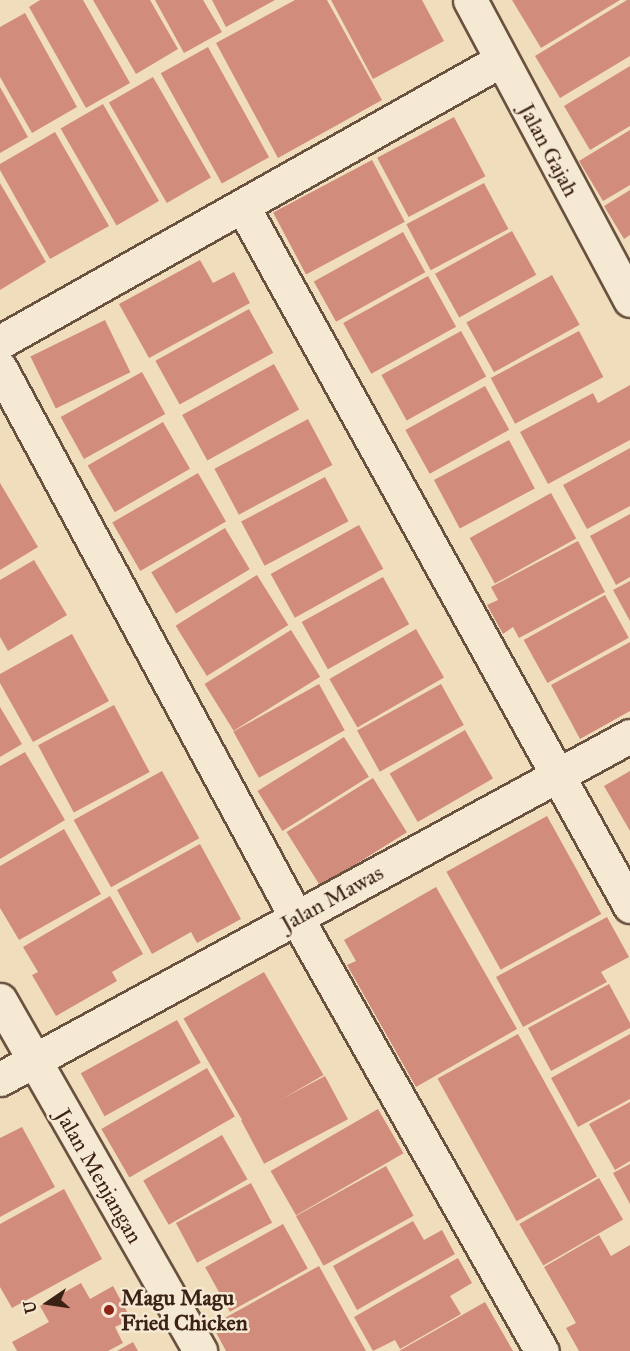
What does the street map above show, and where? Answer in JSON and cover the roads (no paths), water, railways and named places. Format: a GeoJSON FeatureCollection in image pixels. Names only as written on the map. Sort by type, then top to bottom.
{"type":"FeatureCollection","features":[{"type":"Feature","properties":{"kind":"street","name":"Jalan Gajah"},"geometry":{"type":"LineString","coordinates":[[470,0],[630,300]]}},
{"type":"Feature","properties":{"kind":"street"},"geometry":{"type":"LineString","coordinates":[[0,342],[501,60]]}},
{"type":"Feature","properties":{"kind":"street"},"geometry":{"type":"LineString","coordinates":[[243,207],[630,906]]}},
{"type":"Feature","properties":{"kind":"street"},"geometry":{"type":"LineString","coordinates":[[0,368],[296,917],[542,1351]]}},
{"type":"Feature","properties":{"kind":"street","name":"Jalan Mawas"},"geometry":{"type":"LineString","coordinates":[[0,1079],[630,736]]}},
{"type":"Feature","properties":{"kind":"street","name":"Jalan Menjangan"},"geometry":{"type":"LineString","coordinates":[[0,1000],[200,1351]]}},
{"type":"Feature","properties":{"kind":"place","name":"Magu Magu Fried Chicken"},"geometry":{"type":"Point","coordinates":[109,1310]}}]}
